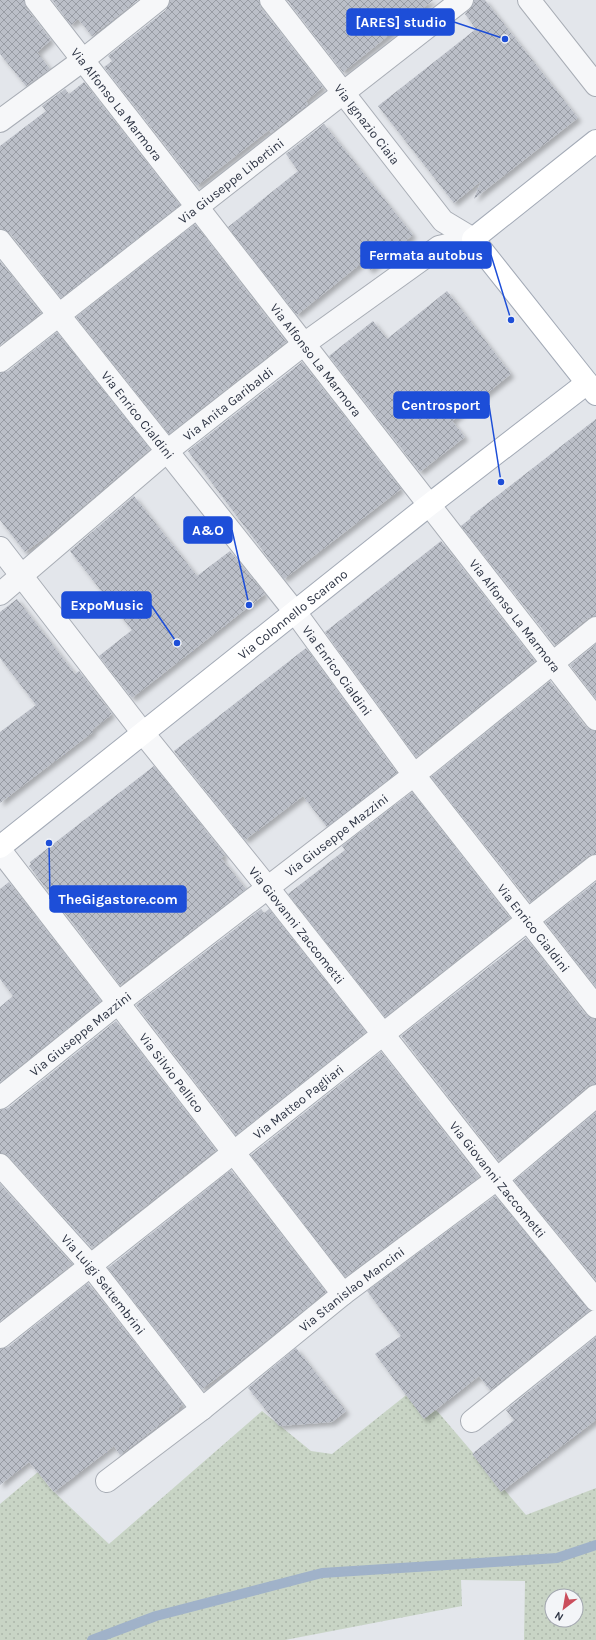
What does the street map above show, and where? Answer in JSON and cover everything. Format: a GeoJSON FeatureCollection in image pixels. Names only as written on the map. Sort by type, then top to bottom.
{"type":"FeatureCollection","features":[{"type":"Feature","properties":{"kind":"main road"},"geometry":{"type":"LineString","coordinates":[[593,384],[473,239],[596,141]]}},
{"type":"Feature","properties":{"kind":"main road","name":"Via Colonnello Scarano"},"geometry":{"type":"LineString","coordinates":[[0,848],[429,505],[593,384]]}},
{"type":"Feature","properties":{"kind":"street","name":"Via Alfonso La Marmora"},"geometry":{"type":"LineString","coordinates":[[36,0],[596,720]]}},
{"type":"Feature","properties":{"kind":"street"},"geometry":{"type":"LineString","coordinates":[[0,121],[83,60],[158,0]]}},
{"type":"Feature","properties":{"kind":"street","name":"Via Ignazio Ciaia"},"geometry":{"type":"LineString","coordinates":[[271,0],[443,221],[473,239]]}},
{"type":"Feature","properties":{"kind":"street","name":"Via Giuseppe Libertini"},"geometry":{"type":"LineString","coordinates":[[0,361],[462,0]]}},
{"type":"Feature","properties":{"kind":"street"},"geometry":{"type":"LineString","coordinates":[[528,0],[596,85]]}},
{"type":"Feature","properties":{"kind":"street","name":"Via Anita Garibaldi"},"geometry":{"type":"LineString","coordinates":[[0,594],[23,576],[166,452],[304,344],[439,247],[473,239]]}},
{"type":"Feature","properties":{"kind":"street","name":"Via Enrico Cialdini"},"geometry":{"type":"LineString","coordinates":[[0,241],[294,612],[414,776],[596,1007]]}},
{"type":"Feature","properties":{"kind":"street","name":"Via Giovanni Zaccometti"},"geometry":{"type":"LineString","coordinates":[[0,548],[143,733],[268,888],[382,1035],[596,1300]]}},
{"type":"Feature","properties":{"kind":"street","name":"Via Giuseppe Mazzini"},"geometry":{"type":"LineString","coordinates":[[0,1098],[118,1003],[414,776],[596,628]]}},
{"type":"Feature","properties":{"kind":"street","name":"Via Silvio Pellico"},"geometry":{"type":"LineString","coordinates":[[0,848],[233,1153],[343,1294]]}},
{"type":"Feature","properties":{"kind":"street","name":"Via Matteo Pagliari"},"geometry":{"type":"LineString","coordinates":[[0,1336],[91,1266],[596,866]]}},
{"type":"Feature","properties":{"kind":"street","name":"Via Stanislao Mancini"},"geometry":{"type":"LineString","coordinates":[[107,1481],[202,1409],[343,1294],[497,1179],[596,1096]]}},
{"type":"Feature","properties":{"kind":"street","name":"Via Luigi Settembrini"},"geometry":{"type":"LineString","coordinates":[[0,1165],[91,1266],[202,1409]]}},
{"type":"Feature","properties":{"kind":"street"},"geometry":{"type":"LineString","coordinates":[[472,1421],[596,1320]]}},
{"type":"Feature","properties":{"kind":"green space"},"geometry":{"type":"Polygon","coordinates":[[[410,1392],[438,1412],[526,1515],[596,1488],[596,1640],[524,1640],[525,1581],[461,1580],[462,1606],[285,1640],[0,1640],[0,1504],[38,1472],[50,1488],[109,1544],[262,1411],[311,1451],[332,1454],[410,1392]]]}},
{"type":"Feature","properties":{"kind":"building"},"geometry":{"type":"Polygon","coordinates":[[[0,0],[24,0],[26,8],[51,40],[37,52],[50,69],[26,86],[0,54],[0,0]]]}},
{"type":"Feature","properties":{"kind":"building"},"geometry":{"type":"Polygon","coordinates":[[[52,0],[138,0],[92,36],[78,19],[71,25],[52,0]]]}},
{"type":"Feature","properties":{"kind":"building"},"geometry":{"type":"Polygon","coordinates":[[[170,0],[259,0],[261,8],[323,87],[306,101],[308,104],[271,133],[269,130],[197,186],[104,67],[112,61],[108,56],[166,10],[170,0]]]}},
{"type":"Feature","properties":{"kind":"building"},"geometry":{"type":"Polygon","coordinates":[[[287,0],[433,0],[343,72],[287,0]]]}},
{"type":"Feature","properties":{"kind":"building"},"geometry":{"type":"Polygon","coordinates":[[[474,0],[485,0],[578,118],[474,199],[481,181],[454,203],[378,106],[476,29],[465,14],[473,5],[474,0]]]}},
{"type":"Feature","properties":{"kind":"building"},"geometry":{"type":"Polygon","coordinates":[[[84,82],[180,205],[61,298],[10,233],[0,229],[0,146],[46,111],[42,106],[65,89],[69,94],[84,82]]]}},
{"type":"Feature","properties":{"kind":"building"},"geometry":{"type":"Polygon","coordinates":[[[324,124],[413,235],[370,270],[363,262],[297,315],[228,227],[298,171],[286,154],[324,124]]]}},
{"type":"Feature","properties":{"kind":"building"},"geometry":{"type":"Polygon","coordinates":[[[195,224],[286,342],[169,434],[76,317],[195,224]]]}},
{"type":"Feature","properties":{"kind":"building"},"geometry":{"type":"Polygon","coordinates":[[[0,261],[41,313],[0,345],[0,261]]]}},
{"type":"Feature","properties":{"kind":"building"},"geometry":{"type":"Polygon","coordinates":[[[447,291],[511,374],[452,421],[465,437],[420,472],[329,356],[373,321],[387,339],[447,291]]]}},
{"type":"Feature","properties":{"kind":"building"},"geometry":{"type":"Polygon","coordinates":[[[57,332],[150,449],[54,531],[25,552],[0,520],[0,373],[8,371],[57,332]]]}},
{"type":"Feature","properties":{"kind":"building"},"geometry":{"type":"Polygon","coordinates":[[[302,362],[401,489],[284,579],[188,451],[302,362]]]}},
{"type":"Feature","properties":{"kind":"building"},"geometry":{"type":"Polygon","coordinates":[[[596,419],[596,616],[588,618],[555,645],[461,526],[471,518],[470,517],[596,419]]]}},
{"type":"Feature","properties":{"kind":"building"},"geometry":{"type":"Polygon","coordinates":[[[134,496],[197,576],[230,551],[265,594],[132,698],[99,656],[132,630],[70,551],[134,496]]]}},
{"type":"Feature","properties":{"kind":"building"},"geometry":{"type":"Polygon","coordinates":[[[441,541],[535,661],[416,757],[325,632],[441,541]]]}},
{"type":"Feature","properties":{"kind":"building"},"geometry":{"type":"Polygon","coordinates":[[[17,599],[75,674],[79,671],[112,714],[92,730],[93,732],[0,803],[0,732],[36,705],[0,658],[0,612],[17,599]]]}},
{"type":"Feature","properties":{"kind":"building"},"geometry":{"type":"Polygon","coordinates":[[[596,644],[596,699],[570,665],[596,644]]]}},
{"type":"Feature","properties":{"kind":"building"},"geometry":{"type":"Polygon","coordinates":[[[306,648],[397,773],[327,827],[303,796],[245,840],[174,751],[306,648]]]}},
{"type":"Feature","properties":{"kind":"building"},"geometry":{"type":"Polygon","coordinates":[[[550,681],[586,727],[596,731],[596,854],[588,856],[530,902],[431,777],[550,681]]]}},
{"type":"Feature","properties":{"kind":"building"},"geometry":{"type":"Polygon","coordinates":[[[154,766],[225,855],[221,858],[246,889],[120,985],[29,866],[31,864],[30,862],[154,766]]]}},
{"type":"Feature","properties":{"kind":"building"},"geometry":{"type":"Polygon","coordinates":[[[412,792],[510,918],[385,1017],[288,894],[345,850],[342,846],[412,792]]]}},
{"type":"Feature","properties":{"kind":"building"},"geometry":{"type":"Polygon","coordinates":[[[9,882],[101,1001],[0,1082],[0,1007],[13,996],[0,979],[0,889],[9,882]]]}},
{"type":"Feature","properties":{"kind":"building"},"geometry":{"type":"Polygon","coordinates":[[[596,882],[596,987],[545,922],[596,882]]]}},
{"type":"Feature","properties":{"kind":"building"},"geometry":{"type":"Polygon","coordinates":[[[261,909],[264,913],[269,909],[366,1032],[236,1135],[136,1005],[261,909]]]}},
{"type":"Feature","properties":{"kind":"building"},"geometry":{"type":"Polygon","coordinates":[[[526,938],[586,1015],[596,1019],[596,1084],[588,1086],[499,1161],[401,1036],[526,938]]]}},
{"type":"Feature","properties":{"kind":"building"},"geometry":{"type":"Polygon","coordinates":[[[116,1021],[216,1150],[92,1248],[9,1157],[0,1153],[0,1110],[8,1108],[116,1021]]]}},
{"type":"Feature","properties":{"kind":"building"},"geometry":{"type":"Polygon","coordinates":[[[381,1052],[479,1177],[345,1277],[251,1155],[381,1052]]]}},
{"type":"Feature","properties":{"kind":"building"},"geometry":{"type":"Polygon","coordinates":[[[596,1112],[596,1280],[514,1181],[596,1112]]]}},
{"type":"Feature","properties":{"kind":"building"},"geometry":{"type":"Polygon","coordinates":[[[231,1170],[326,1292],[232,1368],[231,1367],[202,1389],[108,1268],[231,1170]]]}},
{"type":"Feature","properties":{"kind":"building"},"geometry":{"type":"Polygon","coordinates":[[[0,1184],[72,1264],[0,1321],[0,1184]]]}},
{"type":"Feature","properties":{"kind":"building"},"geometry":{"type":"Polygon","coordinates":[[[495,1196],[590,1310],[490,1390],[479,1376],[424,1419],[375,1354],[401,1336],[367,1291],[495,1196]]]}},
{"type":"Feature","properties":{"kind":"building"},"geometry":{"type":"Polygon","coordinates":[[[88,1283],[183,1404],[178,1408],[179,1410],[120,1455],[114,1446],[54,1492],[29,1462],[0,1485],[0,1349],[8,1347],[88,1283]]]}},
{"type":"Feature","properties":{"kind":"building"},"geometry":{"type":"Polygon","coordinates":[[[596,1337],[596,1420],[501,1492],[472,1454],[514,1420],[506,1410],[596,1337]]]}},
{"type":"Feature","properties":{"kind":"building"},"geometry":{"type":"Polygon","coordinates":[[[296,1348],[346,1411],[332,1422],[279,1426],[248,1388],[296,1348]]]}},
{"type":"Feature","properties":{"kind":"waterway"},"geometry":{"type":"LineString","coordinates":[[92,1640],[156,1616],[322,1573],[557,1558],[596,1545]]}},
{"type":"Feature","properties":{"kind":"place","name":"[ARES] studio"},"geometry":{"type":"Point","coordinates":[505,39]}},
{"type":"Feature","properties":{"kind":"place","name":"Fermata autobus"},"geometry":{"type":"Point","coordinates":[511,320]}},
{"type":"Feature","properties":{"kind":"place","name":"Centrosport"},"geometry":{"type":"Point","coordinates":[501,482]}},
{"type":"Feature","properties":{"kind":"place","name":"A&O"},"geometry":{"type":"Point","coordinates":[249,605]}},
{"type":"Feature","properties":{"kind":"place","name":"ExpoMusic"},"geometry":{"type":"Point","coordinates":[177,643]}},
{"type":"Feature","properties":{"kind":"place","name":"TheGigastore.com"},"geometry":{"type":"Point","coordinates":[49,843]}}]}
